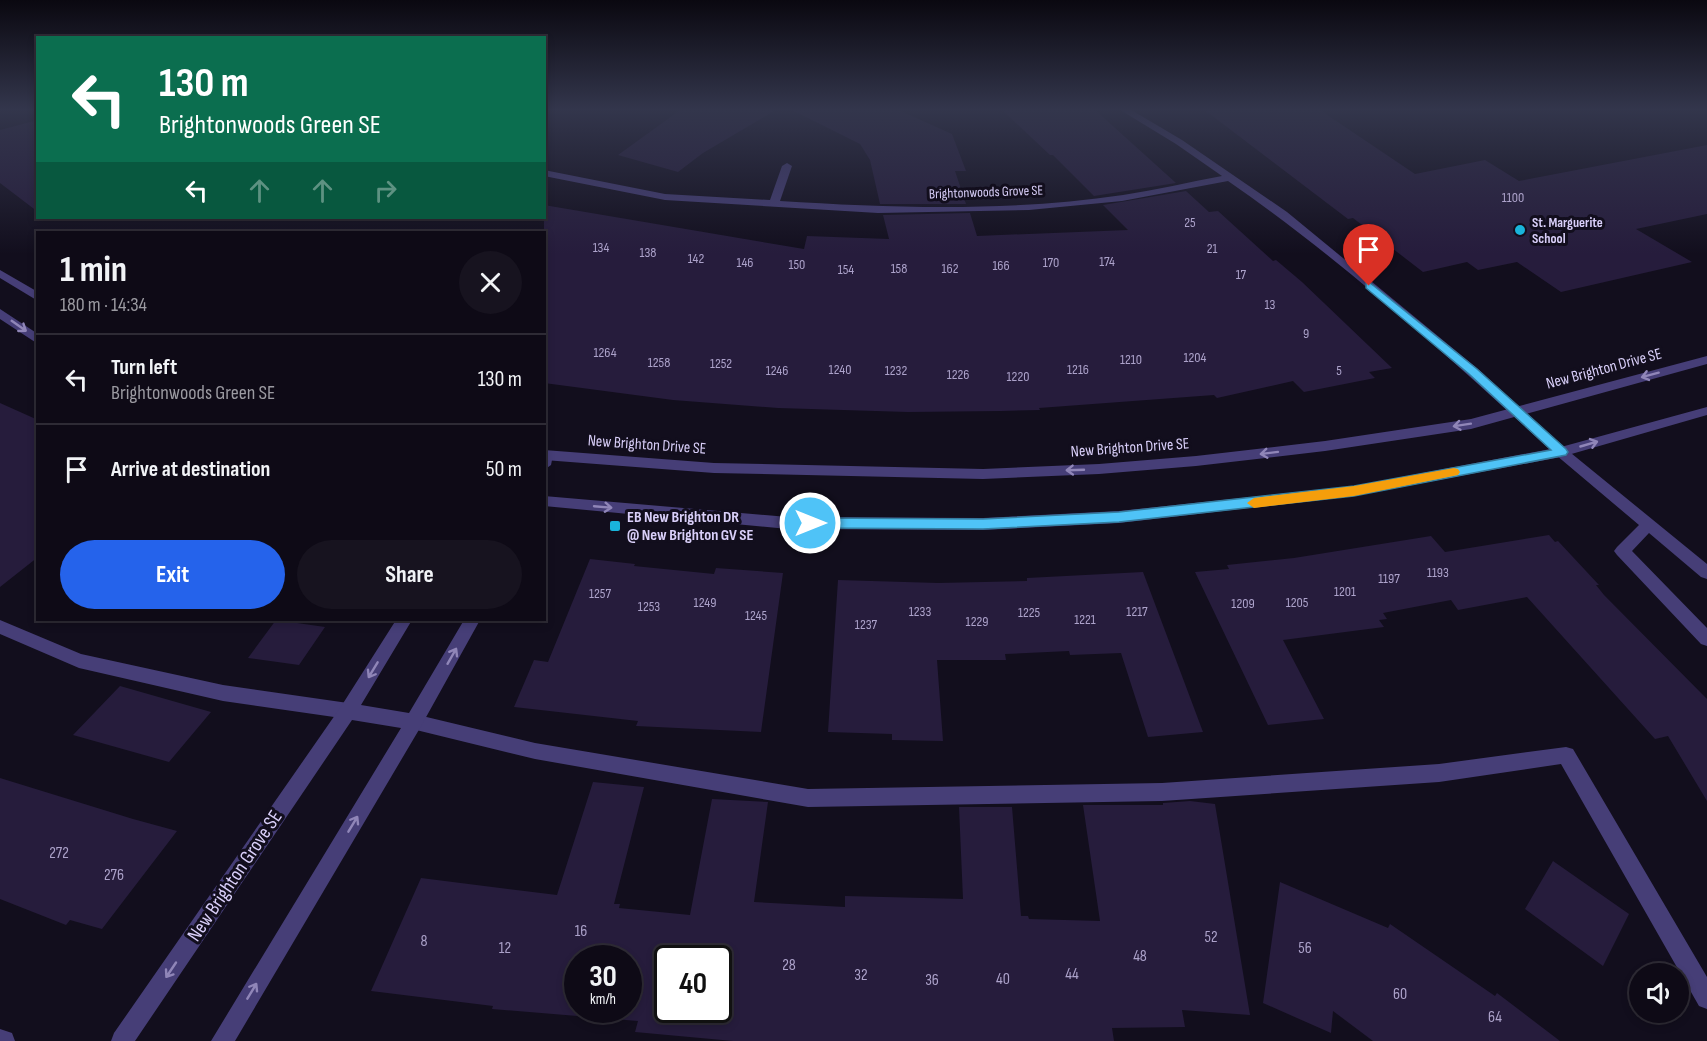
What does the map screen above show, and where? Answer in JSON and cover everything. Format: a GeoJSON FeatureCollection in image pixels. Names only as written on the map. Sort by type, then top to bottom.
{"type":"FeatureCollection","features":[{"type":"Feature","properties":{"kind":"street"},"geometry":{"type":"LineString","coordinates":[[1201,157],[1292,221],[1517,411],[1561,452],[1707,573]]}},
{"type":"Feature","properties":{"kind":"street"},"geometry":{"type":"LineString","coordinates":[[774,204],[787,166]]}},
{"type":"Feature","properties":{"kind":"street","name":"Brightonwoods Grove SE"},"geometry":{"type":"LineString","coordinates":[[546,173],[665,197],[878,210],[1029,207],[1122,198],[1232,177]]}},
{"type":"Feature","properties":{"kind":"street"},"geometry":{"type":"LineString","coordinates":[[0,273],[36,297]]}},
{"type":"Feature","properties":{"kind":"street"},"geometry":{"type":"LineString","coordinates":[[0,313],[36,339]]}},
{"type":"Feature","properties":{"kind":"street","name":"New Brighton Drive SE"},"geometry":{"type":"LineString","coordinates":[[546,457],[714,468],[983,474],[1099,470],[1325,446],[1471,424],[1707,360]]}},
{"type":"Feature","properties":{"kind":"street"},"geometry":{"type":"LineString","coordinates":[[546,501],[788,523],[983,524],[1119,517],[1354,491],[1561,452],[1707,411]]}},
{"type":"Feature","properties":{"kind":"street"},"geometry":{"type":"LineString","coordinates":[[1648,525],[1622,551],[1707,639]]}},
{"type":"Feature","properties":{"kind":"street","name":"New Brighton Grove SE"},"geometry":{"type":"LineString","coordinates":[[122,1041],[348,711],[403,621]]}},
{"type":"Feature","properties":{"kind":"street"},"geometry":{"type":"LineString","coordinates":[[222,1041],[414,722],[471,621]]}},
{"type":"Feature","properties":{"kind":"street"},"geometry":{"type":"LineString","coordinates":[[0,627],[79,661],[223,693],[414,722],[535,751],[808,798],[1162,792],[1439,773],[1566,754],[1707,998]]}},
{"type":"Feature","properties":{"kind":"building"},"geometry":{"type":"Polygon","coordinates":[[[0,157],[36,157],[36,210],[0,183],[0,157]]]}},
{"type":"Feature","properties":{"kind":"building"},"geometry":{"type":"Polygon","coordinates":[[[624,157],[698,157],[678,172],[624,157]]]}},
{"type":"Feature","properties":{"kind":"building"},"geometry":{"type":"Polygon","coordinates":[[[868,157],[961,157],[966,171],[955,171],[966,204],[880,204],[868,157]]]}},
{"type":"Feature","properties":{"kind":"building"},"geometry":{"type":"Polygon","coordinates":[[[1055,157],[1147,157],[1176,183],[1094,196],[1055,157]]]}},
{"type":"Feature","properties":{"kind":"building"},"geometry":{"type":"Polygon","coordinates":[[[1266,157],[1389,157],[1415,174],[1485,160],[1519,181],[1647,157],[1707,157],[1707,214],[1636,229],[1692,262],[1561,292],[1517,262],[1478,270],[1467,262],[1423,272],[1353,218],[1348,219],[1266,157]]]}},
{"type":"Feature","properties":{"kind":"building"},"geometry":{"type":"Polygon","coordinates":[[[1186,191],[1209,212],[1218,211],[1273,261],[1276,260],[1302,282],[1392,368],[1369,372],[1375,378],[1304,392],[1293,381],[1217,398],[1214,395],[1039,408],[1040,410],[1001,411],[908,412],[778,408],[673,400],[546,383],[546,231],[544,231],[544,219],[546,219],[546,205],[804,249],[807,236],[889,239],[883,215],[970,213],[977,236],[1128,230],[1103,205],[1186,191]]]}},
{"type":"Feature","properties":{"kind":"building"},"geometry":{"type":"Polygon","coordinates":[[[0,403],[36,419],[36,559],[0,587],[0,403]]]}},
{"type":"Feature","properties":{"kind":"building"},"geometry":{"type":"Polygon","coordinates":[[[1549,535],[1555,542],[1558,541],[1599,585],[1596,585],[1604,595],[1707,699],[1707,801],[1668,736],[1655,739],[1527,597],[1458,610],[1451,600],[1383,613],[1387,619],[1379,620],[1384,627],[1283,640],[1324,719],[1268,725],[1195,572],[1229,569],[1227,565],[1294,558],[1431,536],[1445,552],[1549,535]]]}},
{"type":"Feature","properties":{"kind":"building"},"geometry":{"type":"Polygon","coordinates":[[[590,559],[714,574],[716,568],[783,573],[761,732],[636,726],[638,721],[514,707],[534,660],[548,662],[590,559]]]}},
{"type":"Feature","properties":{"kind":"building"},"geometry":{"type":"Polygon","coordinates":[[[1143,572],[1203,732],[1148,737],[1121,653],[1070,655],[1069,651],[1005,654],[1006,660],[937,660],[943,741],[892,740],[892,734],[828,732],[838,580],[938,583],[1027,581],[1027,578],[1143,572]]]}},
{"type":"Feature","properties":{"kind":"building"},"geometry":{"type":"Polygon","coordinates":[[[275,621],[325,627],[299,665],[248,658],[275,621]]]}},
{"type":"Feature","properties":{"kind":"building"},"geometry":{"type":"Polygon","coordinates":[[[120,686],[211,712],[169,762],[73,735],[120,686]]]}},
{"type":"Feature","properties":{"kind":"building"},"geometry":{"type":"Polygon","coordinates":[[[0,778],[177,831],[102,929],[70,920],[66,925],[0,899],[0,778]]]}},
{"type":"Feature","properties":{"kind":"building"},"geometry":{"type":"Polygon","coordinates":[[[593,782],[644,787],[614,904],[620,904],[619,908],[690,915],[712,799],[768,802],[754,902],[845,907],[845,896],[963,899],[959,807],[1012,807],[1021,916],[1028,916],[1029,919],[1100,921],[1083,805],[1163,805],[1163,803],[1190,801],[1215,804],[1250,1015],[1182,1010],[1185,1027],[1112,1028],[1114,1041],[733,1041],[635,1032],[637,1023],[642,1023],[642,945],[564,945],[564,1015],[492,1009],[493,1006],[371,991],[421,878],[557,895],[593,782]]]}},
{"type":"Feature","properties":{"kind":"building"},"geometry":{"type":"Polygon","coordinates":[[[1553,861],[1629,914],[1603,966],[1525,909],[1553,861]]]}},
{"type":"Feature","properties":{"kind":"building"},"geometry":{"type":"Polygon","coordinates":[[[1280,882],[1388,928],[1390,924],[1495,996],[1497,993],[1560,1041],[1373,1041],[1333,1011],[1331,1033],[1263,1003],[1280,882]]]}},
{"type":"Feature","properties":{"kind":"slow traffic"},"geometry":{"type":"LineString","coordinates":[[1254,503],[1354,491],[1454,472]]}},
{"type":"Feature","properties":{"kind":"place","name":"St. Marguerite School"},"geometry":{"type":"Point","coordinates":[1520,230]}},
{"type":"Feature","properties":{"kind":"place","name":"EB New Brighton DR @ New Brighton GV SE"},"geometry":{"type":"Point","coordinates":[615,526]}},
{"type":"Feature","properties":{"kind":"route"},"geometry":{"type":"LineString","coordinates":[[810,523],[983,524],[1119,517],[1354,491],[1561,452],[1473,372],[1369,286]]}}]}
